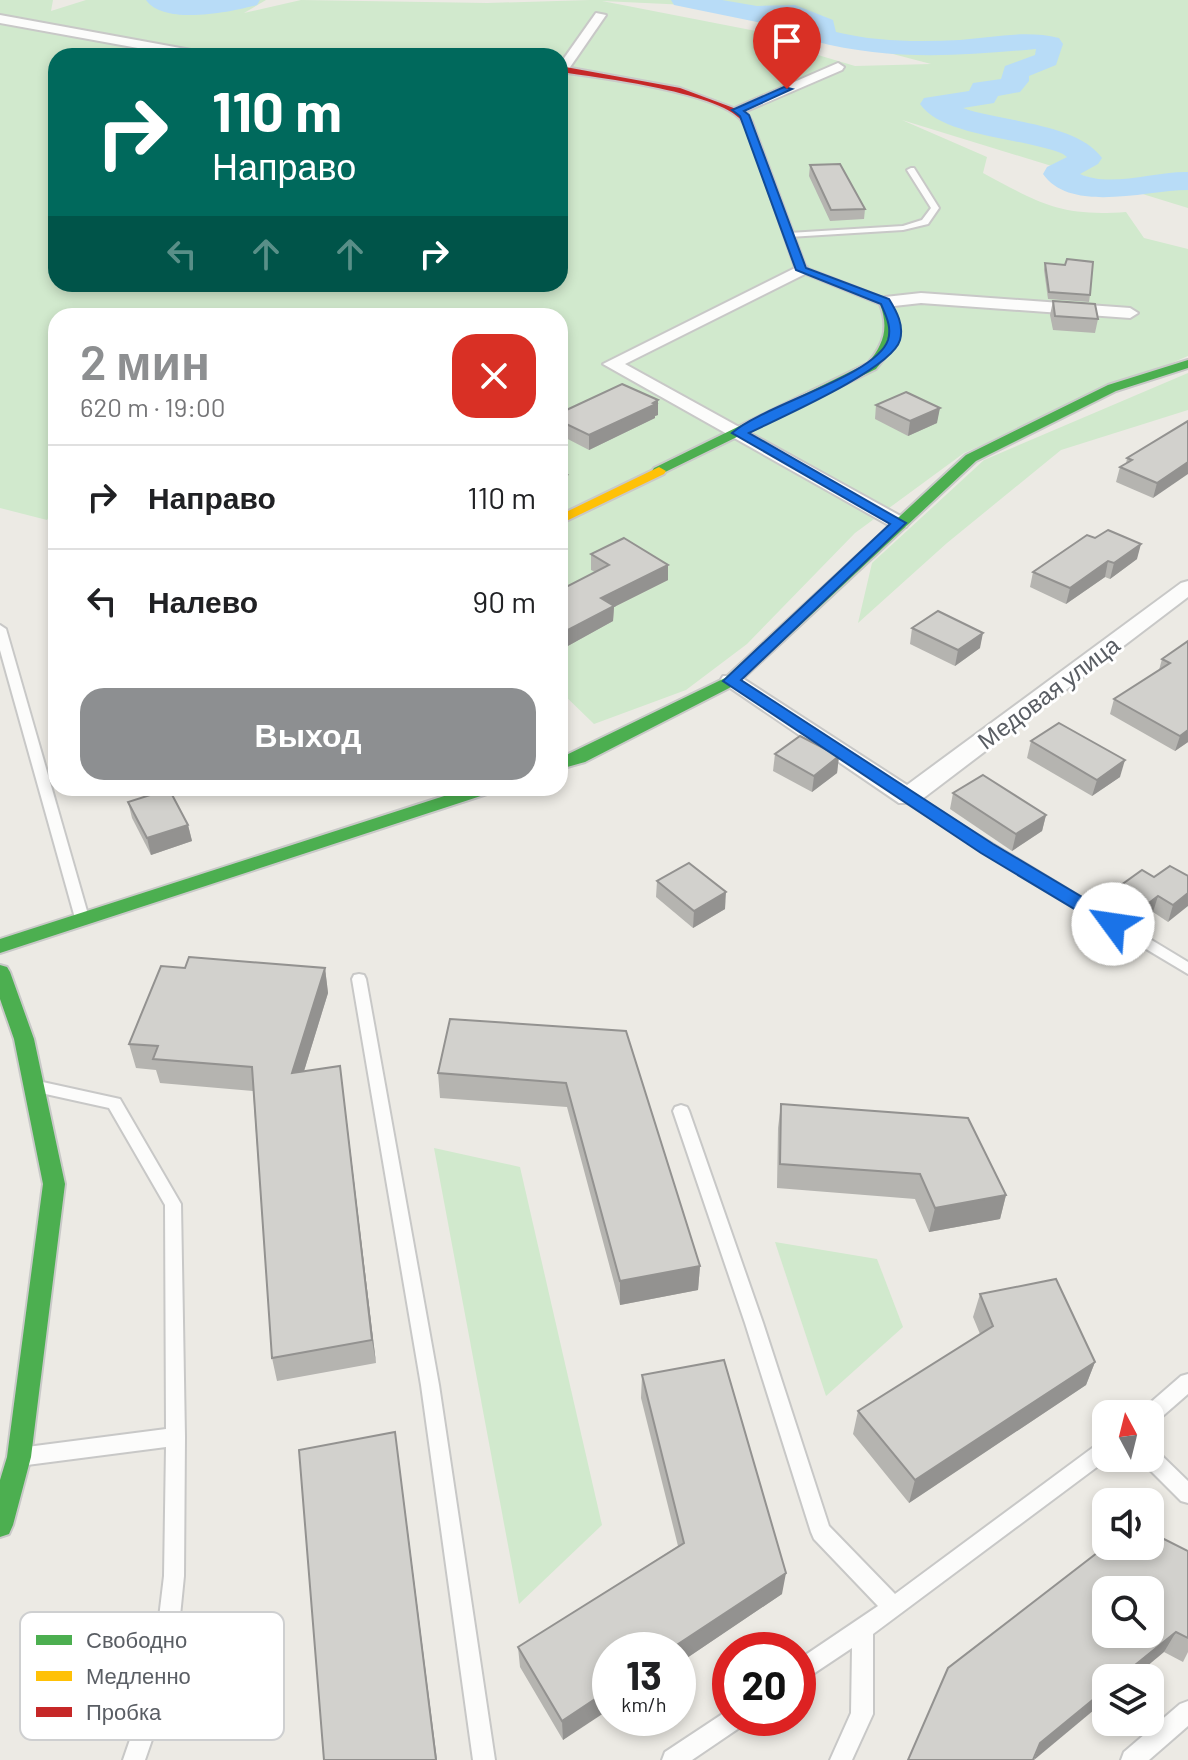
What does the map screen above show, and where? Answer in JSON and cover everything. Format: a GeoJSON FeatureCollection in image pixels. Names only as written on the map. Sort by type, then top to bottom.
{"type":"FeatureCollection","features":[{"type":"Feature","properties":{"kind":"street"},"geometry":{"type":"LineString","coordinates":[[568,59],[600,15]]}},
{"type":"Feature","properties":{"kind":"street"},"geometry":{"type":"LineString","coordinates":[[0,19],[158,48]]}},
{"type":"Feature","properties":{"kind":"street"},"geometry":{"type":"LineString","coordinates":[[737,110],[838,67]]}},
{"type":"Feature","properties":{"kind":"street"},"geometry":{"type":"LineString","coordinates":[[568,70],[687,89],[744,115],[801,270]]}},
{"type":"Feature","properties":{"kind":"street"},"geometry":{"type":"LineString","coordinates":[[899,523],[612,364],[801,270],[885,302],[921,298],[1130,313]]}},
{"type":"Feature","properties":{"kind":"street"},"geometry":{"type":"LineString","coordinates":[[568,516],[872,366],[894,343],[896,325],[885,302]]}},
{"type":"Feature","properties":{"kind":"street"},"geometry":{"type":"LineString","coordinates":[[568,761],[731,681],[971,458],[1112,388],[1188,364]]}},
{"type":"Feature","properties":{"kind":"street","name":"Медовая улица"},"geometry":{"type":"LineString","coordinates":[[908,797],[1188,587]]}},
{"type":"Feature","properties":{"kind":"street"},"geometry":{"type":"LineString","coordinates":[[731,681],[908,797]]}},
{"type":"Feature","properties":{"kind":"street"},"geometry":{"type":"LineString","coordinates":[[0,946],[462,796]]}},
{"type":"Feature","properties":{"kind":"street"},"geometry":{"type":"LineString","coordinates":[[0,972],[24,1039],[54,1184],[19,1457],[0,1525]]}},
{"type":"Feature","properties":{"kind":"lane"},"geometry":{"type":"LineString","coordinates":[[789,235],[903,228],[925,222],[935,208],[911,170]]}},
{"type":"Feature","properties":{"kind":"lane"},"geometry":{"type":"LineString","coordinates":[[0,629],[82,918]]}},
{"type":"Feature","properties":{"kind":"lane"},"geometry":{"type":"LineString","coordinates":[[908,797],[1188,969]]}},
{"type":"Feature","properties":{"kind":"lane"},"geometry":{"type":"LineString","coordinates":[[359,979],[430,1385],[484,1760]]}},
{"type":"Feature","properties":{"kind":"lane"},"geometry":{"type":"LineString","coordinates":[[34,1086],[114,1103],[173,1204],[176,1437],[174,1576],[170,1612]]}},
{"type":"Feature","properties":{"kind":"lane"},"geometry":{"type":"LineString","coordinates":[[681,1111],[821,1532],[894,1607]]}},
{"type":"Feature","properties":{"kind":"lane"},"geometry":{"type":"LineString","coordinates":[[1164,1403],[1188,1382]]}},
{"type":"Feature","properties":{"kind":"lane"},"geometry":{"type":"LineString","coordinates":[[19,1457],[176,1437]]}},
{"type":"Feature","properties":{"kind":"lane"},"geometry":{"type":"LineString","coordinates":[[816,1661],[894,1607],[1092,1459]]}},
{"type":"Feature","properties":{"kind":"lane"},"geometry":{"type":"LineString","coordinates":[[1164,1471],[1188,1494]]}},
{"type":"Feature","properties":{"kind":"lane"},"geometry":{"type":"LineString","coordinates":[[841,1760],[862,1714],[863,1628]]}},
{"type":"Feature","properties":{"kind":"lane"},"geometry":{"type":"LineString","coordinates":[[1132,1760],[1188,1712]]}},
{"type":"Feature","properties":{"kind":"lane"},"geometry":{"type":"LineString","coordinates":[[673,1760],[712,1733]]}},
{"type":"Feature","properties":{"kind":"lane"},"geometry":{"type":"LineString","coordinates":[[134,1760],[141,1740]]}},
{"type":"Feature","properties":{"kind":"green space"},"geometry":{"type":"Polygon","coordinates":[[[0,0],[53,0],[51,11],[86,0],[266,0],[244,13],[301,0],[487,3],[590,0],[1188,0],[1188,208],[902,120],[987,157],[983,173],[1035,200],[1067,210],[1126,212],[1144,238],[1188,249],[1188,356],[964,453],[855,533],[747,644],[686,690],[594,724],[568,699],[568,308],[48,308],[47,520],[0,508],[0,0]],[[602,1],[756,31],[764,39],[855,66],[931,64],[775,23],[688,5],[602,1]]]}},
{"type":"Feature","properties":{"kind":"green space"},"geometry":{"type":"Polygon","coordinates":[[[1188,373],[1188,410],[1061,450],[947,543],[858,623],[872,563],[984,460],[1188,373]]]}},
{"type":"Feature","properties":{"kind":"green space"},"geometry":{"type":"Polygon","coordinates":[[[434,1148],[520,1167],[602,1525],[519,1604],[434,1148]]]}},
{"type":"Feature","properties":{"kind":"green space"},"geometry":{"type":"Polygon","coordinates":[[[775,1242],[877,1259],[903,1327],[826,1396],[775,1242]]]}},
{"type":"Feature","properties":{"kind":"building"},"geometry":{"type":"Polygon","coordinates":[[[840,164],[865,209],[831,210],[810,165],[840,164]]]}},
{"type":"Feature","properties":{"kind":"building"},"geometry":{"type":"Polygon","coordinates":[[[1067,259],[1093,262],[1090,295],[1049,292],[1045,263],[1065,265],[1067,259]]]}},
{"type":"Feature","properties":{"kind":"building"},"geometry":{"type":"Polygon","coordinates":[[[1053,301],[1095,304],[1098,319],[1055,316],[1053,301]]]}},
{"type":"Feature","properties":{"kind":"building"},"geometry":{"type":"Polygon","coordinates":[[[622,384],[658,400],[653,403],[656,404],[589,435],[568,425],[568,409],[622,384]]]}},
{"type":"Feature","properties":{"kind":"building"},"geometry":{"type":"Polygon","coordinates":[[[906,392],[940,408],[910,421],[876,405],[906,392]]]}},
{"type":"Feature","properties":{"kind":"building"},"geometry":{"type":"Polygon","coordinates":[[[1188,421],[1188,462],[1157,483],[1120,467],[1132,460],[1127,458],[1188,421]]]}},
{"type":"Feature","properties":{"kind":"building"},"geometry":{"type":"Polygon","coordinates":[[[1108,530],[1141,544],[1114,563],[1108,561],[1070,588],[1033,572],[1087,535],[1095,538],[1108,530]]]}},
{"type":"Feature","properties":{"kind":"building"},"geometry":{"type":"Polygon","coordinates":[[[624,538],[668,565],[601,598],[614,606],[568,630],[568,586],[609,565],[591,554],[624,538]]]}},
{"type":"Feature","properties":{"kind":"building"},"geometry":{"type":"Polygon","coordinates":[[[938,611],[983,633],[958,650],[912,628],[938,611]]]}},
{"type":"Feature","properties":{"kind":"building"},"geometry":{"type":"Polygon","coordinates":[[[1188,641],[1188,730],[1180,736],[1114,699],[1170,663],[1162,659],[1188,641]]]}},
{"type":"Feature","properties":{"kind":"building"},"geometry":{"type":"Polygon","coordinates":[[[1059,723],[1125,760],[1097,780],[1031,741],[1059,723]]]}},
{"type":"Feature","properties":{"kind":"building"},"geometry":{"type":"Polygon","coordinates":[[[800,736],[839,756],[814,776],[775,754],[800,736]]]}},
{"type":"Feature","properties":{"kind":"building"},"geometry":{"type":"Polygon","coordinates":[[[983,775],[1046,815],[1016,834],[953,793],[983,775]]]}},
{"type":"Feature","properties":{"kind":"building"},"geometry":{"type":"Polygon","coordinates":[[[147,796],[173,796],[188,825],[147,838],[128,802],[147,796]]]}},
{"type":"Feature","properties":{"kind":"building"},"geometry":{"type":"Polygon","coordinates":[[[689,863],[726,892],[694,911],[657,881],[689,863]]]}},
{"type":"Feature","properties":{"kind":"building"},"geometry":{"type":"Polygon","coordinates":[[[1170,866],[1188,876],[1188,893],[1173,905],[1158,896],[1145,906],[1117,888],[1142,870],[1154,877],[1170,866]]]}},
{"type":"Feature","properties":{"kind":"building"},"geometry":{"type":"Polygon","coordinates":[[[189,957],[325,968],[292,1073],[340,1066],[372,1340],[272,1358],[252,1067],[153,1059],[158,1046],[129,1044],[161,966],[185,968],[189,957]]]}},
{"type":"Feature","properties":{"kind":"building"},"geometry":{"type":"Polygon","coordinates":[[[450,1019],[626,1031],[700,1266],[620,1281],[566,1083],[438,1073],[450,1019]]]}},
{"type":"Feature","properties":{"kind":"building"},"geometry":{"type":"Polygon","coordinates":[[[781,1104],[968,1118],[1006,1195],[935,1208],[920,1174],[780,1164],[781,1104]]]}},
{"type":"Feature","properties":{"kind":"building"},"geometry":{"type":"Polygon","coordinates":[[[1056,1279],[1095,1362],[915,1480],[858,1411],[993,1326],[980,1294],[1056,1279]]]}},
{"type":"Feature","properties":{"kind":"building"},"geometry":{"type":"Polygon","coordinates":[[[724,1360],[786,1573],[696,1632],[592,1632],[592,1701],[562,1721],[518,1647],[684,1543],[642,1375],[724,1360]]]}},
{"type":"Feature","properties":{"kind":"building"},"geometry":{"type":"Polygon","coordinates":[[[395,1432],[436,1760],[324,1760],[299,1450],[395,1432]]]}},
{"type":"Feature","properties":{"kind":"building"},"geometry":{"type":"Polygon","coordinates":[[[1164,1539],[1188,1551],[1188,1638],[1176,1632],[1164,1642],[1164,1576],[1092,1576],[1092,1648],[1156,1648],[1136,1664],[1092,1664],[1092,1700],[1040,1743],[1033,1760],[908,1760],[948,1668],[1092,1557],[1092,1560],[1164,1560],[1164,1539]]]}},
{"type":"Feature","properties":{"kind":"waterway"},"geometry":{"type":"LineString","coordinates":[[158,0],[189,7],[248,0]]}},
{"type":"Feature","properties":{"kind":"waterway"},"geometry":{"type":"LineString","coordinates":[[683,0],[757,14],[795,13],[824,25],[823,36],[876,47],[930,49],[1038,41],[1050,44],[1047,59],[1015,72],[1015,81],[1010,86],[983,89],[984,97],[934,104],[973,122],[1057,140],[1074,148],[1087,158],[1058,174],[1072,183],[1104,188],[1188,181]]}},
{"type":"Feature","properties":{"kind":"traffic: fast"},"geometry":{"type":"LineString","coordinates":[[659,471],[872,366],[884,351],[890,336],[891,321],[885,302],[801,270],[747,122]]}},
{"type":"Feature","properties":{"kind":"traffic: fast"},"geometry":{"type":"LineString","coordinates":[[568,761],[731,681],[971,458],[1112,388],[1188,364]]}},
{"type":"Feature","properties":{"kind":"traffic: fast"},"geometry":{"type":"LineString","coordinates":[[0,946],[462,796]]}},
{"type":"Feature","properties":{"kind":"traffic: fast"},"geometry":{"type":"LineString","coordinates":[[0,972],[24,1039],[54,1184],[19,1457],[0,1525]]}},
{"type":"Feature","properties":{"kind":"traffic: slow"},"geometry":{"type":"LineString","coordinates":[[568,516],[659,471]]}},
{"type":"Feature","properties":{"kind":"traffic: jam"},"geometry":{"type":"LineString","coordinates":[[568,70],[677,90],[744,115],[747,122]]}},
{"type":"Feature","properties":{"kind":"route"},"geometry":{"type":"LineString","coordinates":[[787,89],[737,110],[744,115],[801,270],[885,302],[896,325],[894,343],[872,366],[739,433],[899,523],[731,681],[987,848],[1113,924]]}}]}
